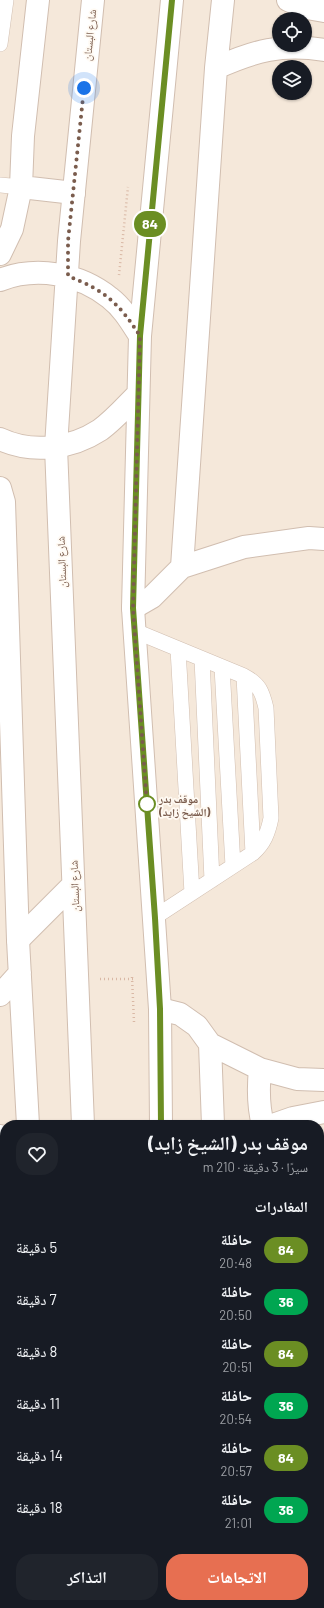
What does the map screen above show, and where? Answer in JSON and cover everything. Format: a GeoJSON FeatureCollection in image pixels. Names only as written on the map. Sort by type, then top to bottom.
{"type":"FeatureCollection","features":[{"type":"Feature","properties":{"kind":"street"},"geometry":{"type":"LineString","coordinates":[[0,254],[12,229],[21,187],[23,136],[38,0]]}},
{"type":"Feature","properties":{"kind":"street","name":"شارع البستان"},"geometry":{"type":"LineString","coordinates":[[83,1120],[56,447],[68,276],[68,241],[93,0]]}},
{"type":"Feature","properties":{"kind":"street"},"geometry":{"type":"LineString","coordinates":[[161,1120],[160,1009],[133,608],[140,336],[172,0]]}},
{"type":"Feature","properties":{"kind":"street"},"geometry":{"type":"LineString","coordinates":[[182,567],[216,68],[223,0]]}},
{"type":"Feature","properties":{"kind":"street"},"geometry":{"type":"LineString","coordinates":[[216,68],[244,56],[272,49]]}},
{"type":"Feature","properties":{"kind":"street"},"geometry":{"type":"LineString","coordinates":[[21,187],[74,194]]}},
{"type":"Feature","properties":{"kind":"street"},"geometry":{"type":"LineString","coordinates":[[0,280],[11,276],[39,272],[68,276],[90,285],[110,298],[127,316],[140,336]]}},
{"type":"Feature","properties":{"kind":"street"},"geometry":{"type":"LineString","coordinates":[[0,438],[8,442],[32,447],[56,447],[79,441],[101,429],[138,394]]}},
{"type":"Feature","properties":{"kind":"street"},"geometry":{"type":"LineString","coordinates":[[0,488],[4,502],[18,940],[28,1120]]}},
{"type":"Feature","properties":{"kind":"street"},"geometry":{"type":"LineString","coordinates":[[133,608],[152,597],[182,567],[244,546],[309,538],[324,539]]}},
{"type":"Feature","properties":{"kind":"street"},"geometry":{"type":"LineString","coordinates":[[18,940],[74,885]]}},
{"type":"Feature","properties":{"kind":"street"},"geometry":{"type":"LineString","coordinates":[[0,995],[20,973]]}},
{"type":"Feature","properties":{"kind":"street"},"geometry":{"type":"LineString","coordinates":[[160,1009],[180,1014],[198,1026],[210,1044],[260,1070],[297,1079],[324,1080]]}},
{"type":"Feature","properties":{"kind":"street"},"geometry":{"type":"LineString","coordinates":[[210,1044],[214,1120]]}},
{"type":"Feature","properties":{"kind":"street"},"geometry":{"type":"LineString","coordinates":[[260,1070],[258,1089],[259,1109],[262,1120]]}},
{"type":"Feature","properties":{"kind":"street"},"geometry":{"type":"LineString","coordinates":[[287,1120],[324,1112]]}},
{"type":"Feature","properties":{"kind":"lane"},"geometry":{"type":"LineString","coordinates":[[0,44],[6,0]]}},
{"type":"Feature","properties":{"kind":"lane"},"geometry":{"type":"LineString","coordinates":[[0,185],[21,187]]}},
{"type":"Feature","properties":{"kind":"lane"},"geometry":{"type":"LineString","coordinates":[[135,630],[244,676],[254,682],[263,693],[266,708],[271,818],[268,833],[261,846],[253,853],[155,918]]}},
{"type":"Feature","properties":{"kind":"lane"},"geometry":{"type":"LineString","coordinates":[[178,649],[192,893]]}},
{"type":"Feature","properties":{"kind":"lane"},"geometry":{"type":"LineString","coordinates":[[202,659],[212,880]]}},
{"type":"Feature","properties":{"kind":"lane"},"geometry":{"type":"LineString","coordinates":[[222,667],[233,866]]}},
{"type":"Feature","properties":{"kind":"lane"},"geometry":{"type":"LineString","coordinates":[[244,676],[253,853]]}},
{"type":"Feature","properties":{"kind":"path"},"geometry":{"type":"LineString","coordinates":[[118,282],[129,180]]}},
{"type":"Feature","properties":{"kind":"path"},"geometry":{"type":"LineString","coordinates":[[132,971],[135,1026]]}},
{"type":"Feature","properties":{"kind":"path"},"geometry":{"type":"LineString","coordinates":[[77,979],[158,979]]}},
{"type":"Feature","properties":{"kind":"shaded area"},"geometry":{"type":"Polygon","coordinates":[[[0,0],[324,0],[324,1120],[0,1120],[0,0]]]}},
{"type":"Feature","properties":{"kind":"bus line","name":"84"},"geometry":{"type":"LineString","coordinates":[[161,1120],[160,1009],[133,608],[140,336],[172,0]]}},
{"type":"Feature","properties":{"kind":"place","name":"موقف بدر (الشيخ زايد)"},"geometry":{"type":"Point","coordinates":[147,804]}},
{"type":"Feature","properties":{"kind":"route"},"geometry":{"type":"LineString","coordinates":[[84,88],[68,241],[68,276],[90,285],[110,298],[127,316],[140,336],[133,608],[147,806],[147,804]]}}]}
